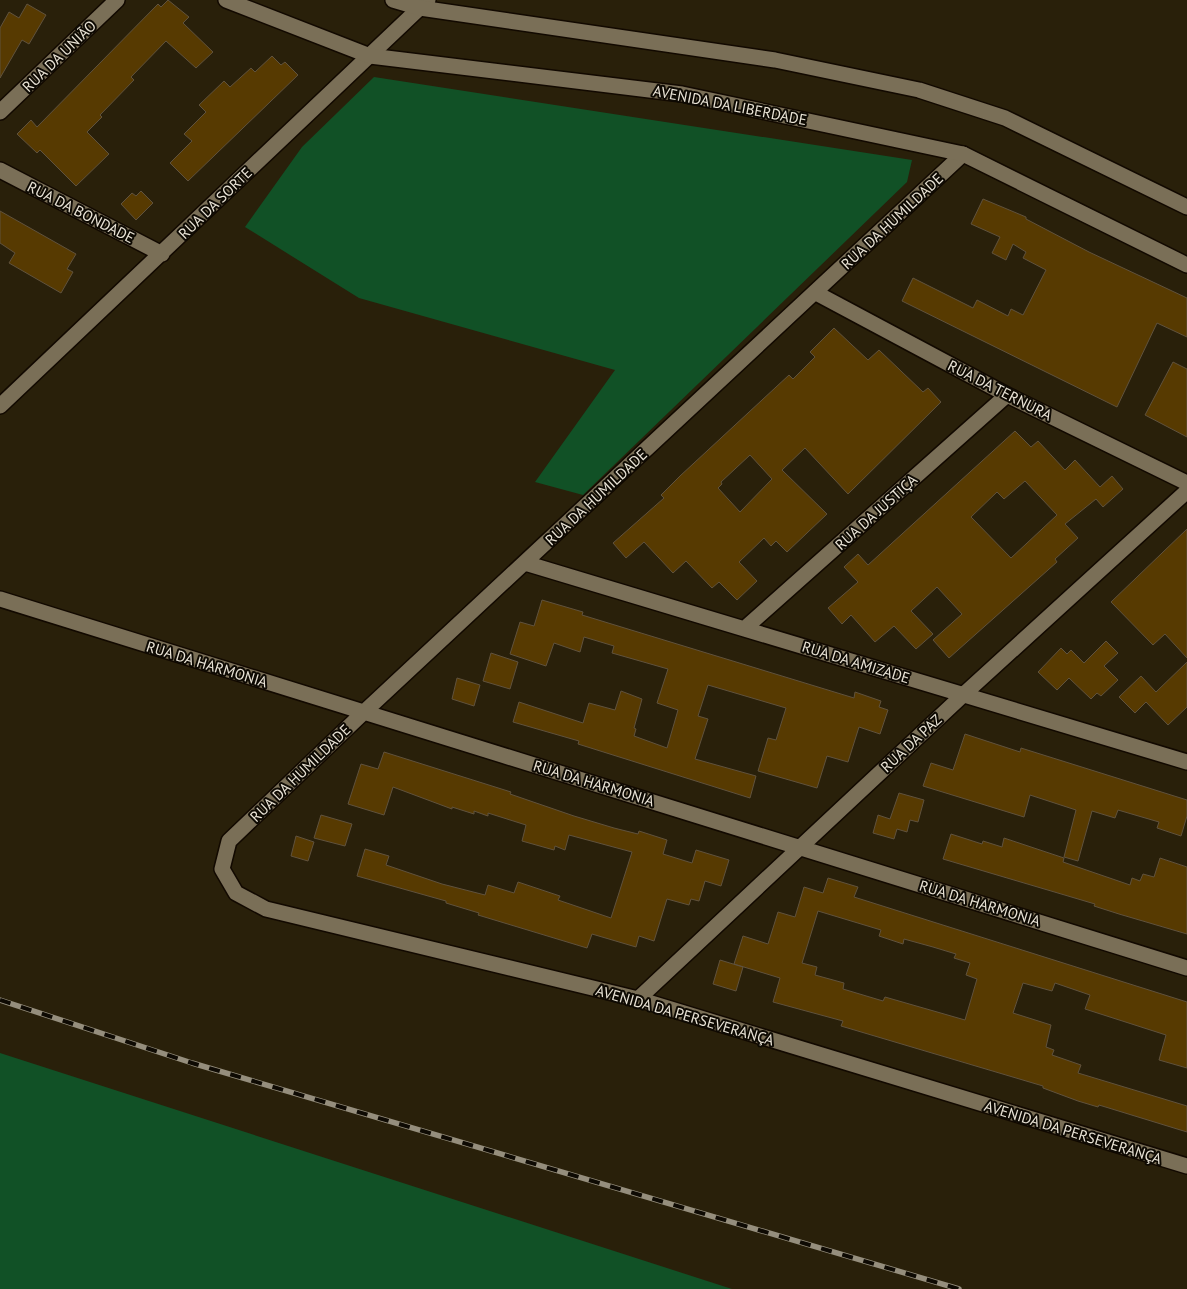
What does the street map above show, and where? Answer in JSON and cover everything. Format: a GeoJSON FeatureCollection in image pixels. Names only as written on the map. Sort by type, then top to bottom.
{"type":"FeatureCollection","features":[{"type":"Feature","properties":{"kind":"street","name":"RUA DA UNIÃO"},"geometry":{"type":"LineString","coordinates":[[0,112],[117,0]]}},
{"type":"Feature","properties":{"kind":"street","name":"AVENIDA DA LIBERDADE"},"geometry":{"type":"LineString","coordinates":[[226,0],[370,56],[682,94],[963,154],[1187,265]]}},
{"type":"Feature","properties":{"kind":"street"},"geometry":{"type":"LineString","coordinates":[[393,0],[775,60],[919,90],[1005,118],[1187,207]]}},
{"type":"Feature","properties":{"kind":"street","name":"RUA DA SORTE"},"geometry":{"type":"LineString","coordinates":[[0,406],[6,392],[162,254],[424,4]]}},
{"type":"Feature","properties":{"kind":"street","name":"RUA DA HUMILDADE"},"geometry":{"type":"LineString","coordinates":[[229,841],[363,712],[816,293],[963,154]]}},
{"type":"Feature","properties":{"kind":"street","name":"RUA DA BONDADE"},"geometry":{"type":"LineString","coordinates":[[0,170],[162,254]]}},
{"type":"Feature","properties":{"kind":"street","name":"RUA DA TERNURA"},"geometry":{"type":"LineString","coordinates":[[816,293],[1008,395],[1187,483]]}},
{"type":"Feature","properties":{"kind":"street","name":"RUA DA JUSTIÇA"},"geometry":{"type":"LineString","coordinates":[[744,629],[1008,395]]}},
{"type":"Feature","properties":{"kind":"street","name":"RUA DA PAZ"},"geometry":{"type":"LineString","coordinates":[[638,999],[963,695],[1187,491]]}},
{"type":"Feature","properties":{"kind":"street","name":"RUA DA AMIZADE"},"geometry":{"type":"LineString","coordinates":[[525,563],[1186,760]]}},
{"type":"Feature","properties":{"kind":"street","name":"RUA DA HARMONIA"},"geometry":{"type":"LineString","coordinates":[[0,599],[1187,968]]}},
{"type":"Feature","properties":{"kind":"street","name":"AVENIDA DA PERSEVERANÇA"},"geometry":{"type":"LineString","coordinates":[[229,841],[222,869],[236,893],[266,909],[638,999],[1187,1166]]}},
{"type":"Feature","properties":{"kind":"green space"},"geometry":{"type":"Polygon","coordinates":[[[374,77],[912,160],[907,182],[583,495],[535,482],[615,370],[359,298],[245,227],[302,147],[374,77]]]}},
{"type":"Feature","properties":{"kind":"green space"},"geometry":{"type":"Polygon","coordinates":[[[0,1053],[732,1289],[0,1289],[0,1053]]]}},
{"type":"Feature","properties":{"kind":"building"},"geometry":{"type":"Polygon","coordinates":[[[168,0],[189,17],[183,23],[213,52],[196,68],[166,41],[131,77],[134,80],[100,115],[102,117],[87,132],[109,154],[76,186],[40,150],[37,153],[17,134],[31,120],[37,127],[158,4],[161,7],[168,0]]]}},
{"type":"Feature","properties":{"kind":"building"},"geometry":{"type":"Polygon","coordinates":[[[27,4],[46,15],[29,44],[22,40],[0,78],[0,28],[9,12],[19,18],[27,4]]]}},
{"type":"Feature","properties":{"kind":"building"},"geometry":{"type":"Polygon","coordinates":[[[272,56],[281,65],[285,62],[298,75],[188,181],[170,163],[192,141],[184,134],[206,112],[199,105],[224,81],[230,87],[251,68],[255,72],[272,56]]]}},
{"type":"Feature","properties":{"kind":"building"},"geometry":{"type":"Polygon","coordinates":[[[141,191],[153,203],[136,220],[121,204],[132,193],[136,196],[141,191]]]}},
{"type":"Feature","properties":{"kind":"building"},"geometry":{"type":"Polygon","coordinates":[[[983,199],[1026,217],[1026,219],[1089,252],[1187,298],[1187,337],[1157,323],[1117,407],[902,301],[913,278],[973,308],[977,300],[1008,316],[1011,309],[1023,315],[1046,270],[1023,258],[1026,252],[1013,244],[1006,260],[992,253],[1000,237],[971,224],[983,199]]]}},
{"type":"Feature","properties":{"kind":"building"},"geometry":{"type":"Polygon","coordinates":[[[0,211],[76,254],[67,269],[73,272],[61,293],[9,263],[15,253],[0,243],[0,211]]]}},
{"type":"Feature","properties":{"kind":"building"},"geometry":{"type":"Polygon","coordinates":[[[834,328],[868,360],[879,350],[923,392],[928,388],[941,402],[848,494],[805,448],[782,470],[827,514],[787,552],[776,541],[771,546],[764,538],[739,562],[757,581],[737,600],[719,582],[712,588],[686,561],[673,573],[644,542],[626,558],[613,543],[664,498],[661,495],[680,476],[789,375],[793,379],[815,357],[810,352],[834,328]],[[750,455],[721,482],[722,484],[718,488],[740,512],[772,479],[750,455]]]}},
{"type":"Feature","properties":{"kind":"building"},"geometry":{"type":"Polygon","coordinates":[[[1173,362],[1187,369],[1187,437],[1145,415],[1173,362]]]}},
{"type":"Feature","properties":{"kind":"building"},"geometry":{"type":"Polygon","coordinates":[[[1015,431],[1031,447],[1038,441],[1065,470],[1075,460],[1100,487],[1112,476],[1123,489],[1103,507],[1096,499],[1065,524],[1078,538],[1055,559],[1057,562],[949,658],[933,640],[962,614],[937,587],[911,611],[933,634],[916,649],[894,626],[875,642],[851,615],[842,624],[828,608],[858,582],[844,567],[858,554],[868,565],[1015,431]],[[1025,481],[1004,499],[997,492],[971,517],[1011,558],[1057,515],[1025,481]]]}},
{"type":"Feature","properties":{"kind":"building"},"geometry":{"type":"Polygon","coordinates":[[[1187,529],[1187,658],[1165,634],[1153,645],[1111,602],[1187,529]]]}},
{"type":"Feature","properties":{"kind":"building"},"geometry":{"type":"Polygon","coordinates":[[[542,600],[583,612],[582,615],[854,698],[855,692],[881,701],[879,707],[888,710],[880,734],[859,727],[848,762],[827,756],[817,788],[758,771],[768,738],[776,740],[786,708],[708,685],[698,716],[708,719],[695,759],[756,776],[750,798],[578,744],[579,741],[513,722],[519,702],[583,723],[589,703],[615,710],[621,691],[642,699],[634,728],[636,729],[634,736],[667,748],[678,710],[657,703],[668,669],[612,653],[614,646],[584,637],[580,652],[554,643],[546,666],[510,654],[520,622],[534,626],[542,600]]]}},
{"type":"Feature","properties":{"kind":"building"},"geometry":{"type":"Polygon","coordinates":[[[1106,641],[1118,653],[1104,666],[1118,680],[1101,696],[1097,693],[1091,699],[1069,678],[1057,690],[1038,672],[1061,648],[1067,654],[1071,650],[1084,663],[1106,641]]]}},
{"type":"Feature","properties":{"kind":"building"},"geometry":{"type":"Polygon","coordinates":[[[491,653],[518,662],[510,689],[483,681],[491,653]]]}},
{"type":"Feature","properties":{"kind":"building"},"geometry":{"type":"Polygon","coordinates":[[[1187,662],[1187,707],[1168,725],[1146,702],[1135,713],[1119,697],[1141,676],[1156,692],[1187,662]]]}},
{"type":"Feature","properties":{"kind":"building"},"geometry":{"type":"Polygon","coordinates":[[[457,678],[480,685],[474,706],[452,699],[457,678]]]}},
{"type":"Feature","properties":{"kind":"building"},"geometry":{"type":"Polygon","coordinates":[[[965,734],[1020,752],[1021,748],[1187,800],[1187,816],[1181,836],[1157,828],[1159,822],[1118,810],[1115,818],[1092,811],[1078,861],[1064,857],[1076,810],[1030,795],[1024,817],[923,786],[931,763],[953,770],[965,734]]]}},
{"type":"Feature","properties":{"kind":"building"},"geometry":{"type":"Polygon","coordinates":[[[384,752],[511,792],[510,794],[574,816],[638,834],[639,831],[667,840],[663,854],[692,863],[696,850],[729,860],[721,886],[705,881],[699,901],[691,899],[689,905],[667,899],[654,941],[639,936],[636,947],[592,934],[587,948],[478,915],[479,913],[446,903],[446,901],[357,876],[365,849],[389,856],[386,865],[442,884],[485,895],[488,885],[514,893],[518,882],[560,896],[558,900],[611,918],[632,852],[569,835],[565,850],[555,846],[554,850],[522,841],[526,825],[488,813],[488,816],[474,811],[474,814],[452,807],[452,809],[393,787],[384,815],[348,804],[361,764],[378,769],[384,752]]]}},
{"type":"Feature","properties":{"kind":"building"},"geometry":{"type":"Polygon","coordinates":[[[899,793],[924,800],[918,822],[910,820],[907,832],[897,829],[894,839],[873,833],[878,815],[890,819],[899,793]]]}},
{"type":"Feature","properties":{"kind":"building"},"geometry":{"type":"Polygon","coordinates":[[[321,815],[352,824],[345,846],[314,838],[321,815]]]}},
{"type":"Feature","properties":{"kind":"building"},"geometry":{"type":"Polygon","coordinates":[[[951,834],[982,844],[983,841],[1002,847],[1004,838],[1064,858],[1063,862],[1130,885],[1132,878],[1140,881],[1143,874],[1154,877],[1160,858],[1187,867],[1187,934],[1094,906],[1095,904],[943,859],[951,834]]]}},
{"type":"Feature","properties":{"kind":"building"},"geometry":{"type":"Polygon","coordinates":[[[296,836],[314,842],[308,861],[291,856],[296,836]]]}},
{"type":"Feature","properties":{"kind":"building"},"geometry":{"type":"Polygon","coordinates":[[[828,878],[858,887],[854,897],[1187,1002],[1187,1068],[1159,1060],[1166,1035],[1085,1009],[1090,995],[1055,983],[1052,991],[1023,983],[1013,1013],[1051,1025],[1046,1047],[1054,1050],[1052,1055],[1081,1065],[1078,1073],[1187,1106],[1187,1132],[1099,1105],[1098,1107],[1078,1101],[1043,1088],[1043,1086],[841,1026],[843,1021],[773,1002],[780,978],[734,964],[743,936],[768,944],[778,912],[795,917],[804,887],[823,893],[828,878]],[[818,911],[802,963],[817,967],[815,975],[844,983],[843,989],[883,1001],[885,997],[965,1020],[977,979],[966,975],[970,963],[954,958],[956,954],[933,947],[904,939],[903,944],[879,936],[881,930],[818,911]]]}},
{"type":"Feature","properties":{"kind":"building"},"geometry":{"type":"Polygon","coordinates":[[[720,960],[743,967],[736,991],[713,984],[720,960]]]}},
{"type":"Feature","properties":{"kind":"railway"},"geometry":{"type":"LineString","coordinates":[[0,1000],[192,1063],[959,1289]]}}]}
